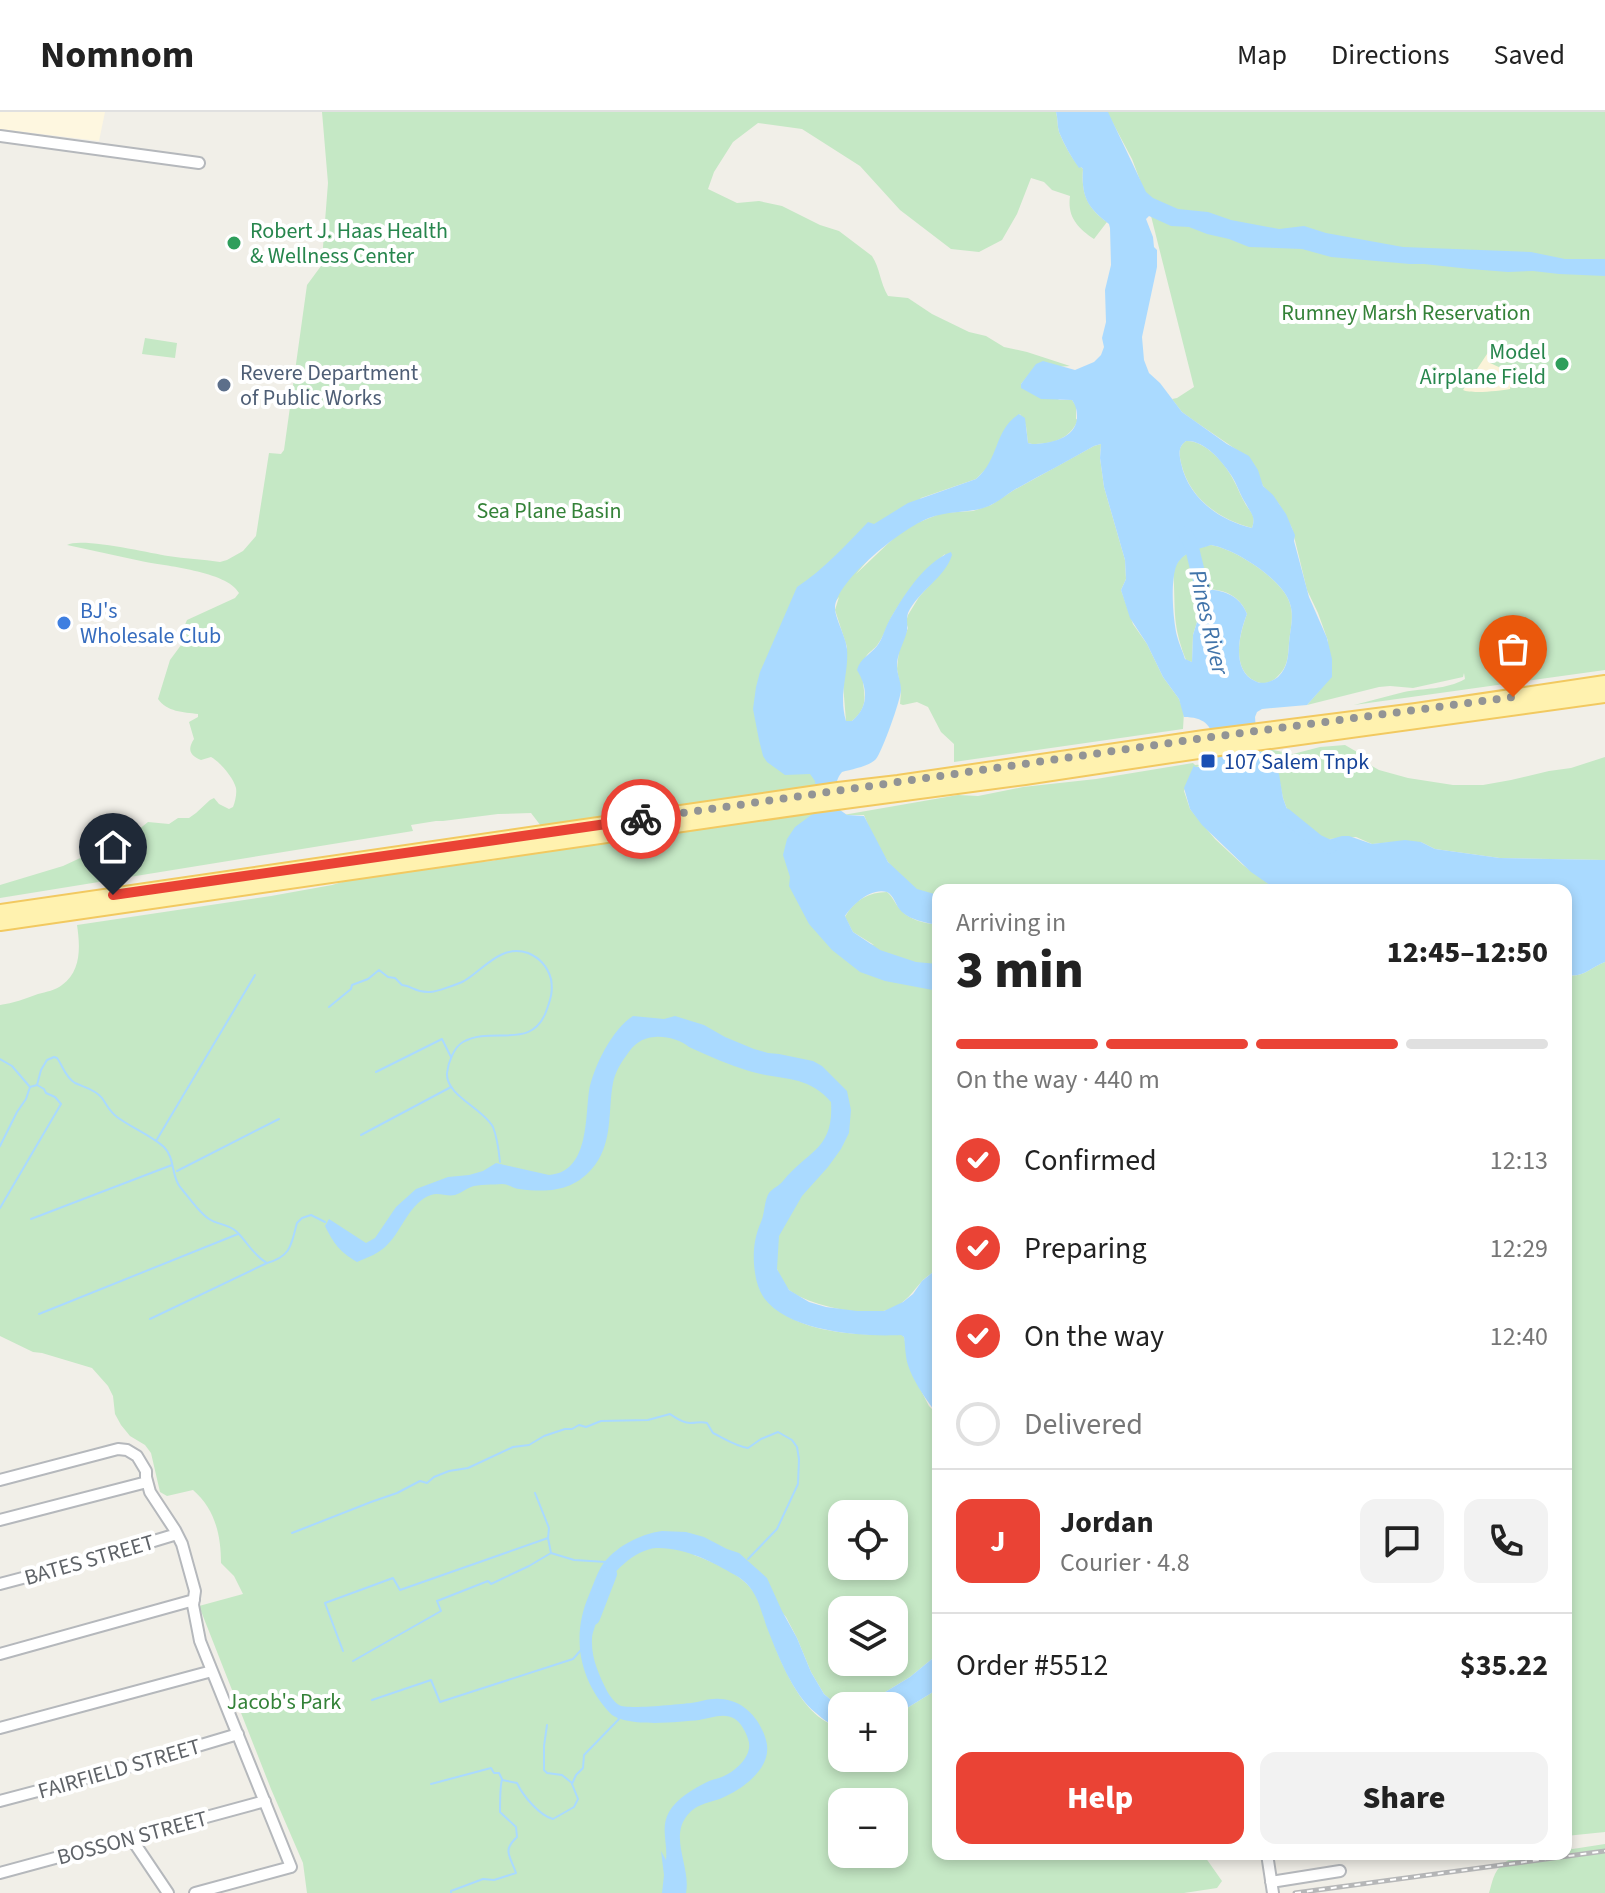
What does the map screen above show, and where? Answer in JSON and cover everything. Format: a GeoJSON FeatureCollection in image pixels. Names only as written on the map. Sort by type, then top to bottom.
{"type":"FeatureCollection","features":[{"type":"Feature","properties":{"kind":"main road"},"geometry":{"type":"LineString","coordinates":[[0,912],[839,796],[898,783],[1205,744],[1605,683]]}},
{"type":"Feature","properties":{"kind":"main road"},"geometry":{"type":"LineString","coordinates":[[1261,736],[1605,695]]}},
{"type":"Feature","properties":{"kind":"main road"},"geometry":{"type":"LineString","coordinates":[[0,923],[814,799]]}},
{"type":"Feature","properties":{"kind":"street"},"geometry":{"type":"LineString","coordinates":[[0,139],[199,163]]}},
{"type":"Feature","properties":{"kind":"street"},"geometry":{"type":"LineString","coordinates":[[0,1480],[118,1449],[127,1450],[137,1456],[146,1471],[150,1492],[182,1544],[195,1591],[196,1626],[291,1867],[195,1893]]}},
{"type":"Feature","properties":{"kind":"street"},"geometry":{"type":"LineString","coordinates":[[0,1520],[147,1482]]}},
{"type":"Feature","properties":{"kind":"street","name":"BATES STREET"},"geometry":{"type":"LineString","coordinates":[[0,1584],[177,1534]]}},
{"type":"Feature","properties":{"kind":"street"},"geometry":{"type":"LineString","coordinates":[[0,1654],[194,1600]]}},
{"type":"Feature","properties":{"kind":"street"},"geometry":{"type":"LineString","coordinates":[[0,1728],[212,1671]]}},
{"type":"Feature","properties":{"kind":"street","name":"FAIRFIELD STREET"},"geometry":{"type":"LineString","coordinates":[[0,1801],[238,1734]]}},
{"type":"Feature","properties":{"kind":"street","name":"BOSSON STREET"},"geometry":{"type":"LineString","coordinates":[[0,1873],[265,1801]]}},
{"type":"Feature","properties":{"kind":"street"},"geometry":{"type":"LineString","coordinates":[[131,1838],[168,1893]]}},
{"type":"Feature","properties":{"kind":"street"},"geometry":{"type":"LineString","coordinates":[[1268,1860],[1272,1888],[1340,1871]]}},
{"type":"Feature","properties":{"kind":"shaded area"},"geometry":{"type":"Polygon","coordinates":[[[0,112],[105,112],[99,141],[0,129],[0,112]]]}},
{"type":"Feature","properties":{"kind":"green space","name":"Sea Plane Basin"},"geometry":{"type":"Polygon","coordinates":[[[322,112],[1056,112],[1063,141],[1083,169],[1087,199],[1107,222],[1094,239],[1075,221],[1070,210],[1070,196],[1031,178],[1017,214],[1002,240],[979,252],[951,249],[900,210],[860,166],[802,129],[758,123],[733,142],[714,172],[708,189],[737,203],[759,201],[782,206],[839,231],[872,256],[888,296],[908,298],[932,314],[969,332],[986,336],[1004,347],[1070,366],[1038,364],[1021,384],[1060,400],[1072,400],[1078,420],[1070,432],[1053,442],[1028,443],[1026,426],[1020,414],[1012,421],[1011,458],[989,466],[976,479],[921,498],[856,574],[912,525],[942,513],[973,511],[991,505],[1101,444],[1104,487],[1125,560],[1126,579],[1121,590],[1133,624],[1184,712],[1183,729],[954,762],[954,744],[941,732],[928,707],[917,702],[900,704],[897,669],[899,650],[908,628],[908,615],[937,577],[945,554],[909,591],[877,646],[865,658],[863,706],[852,721],[846,721],[843,684],[847,647],[835,610],[839,597],[821,620],[833,818],[803,855],[852,940],[874,945],[853,932],[845,917],[857,902],[880,892],[887,892],[907,916],[932,924],[932,1273],[901,1303],[881,1311],[838,1309],[810,1301],[789,1290],[777,1269],[759,1288],[771,1304],[803,1324],[843,1333],[904,1337],[912,1373],[932,1409],[932,1659],[910,1677],[885,1692],[828,1692],[828,1697],[811,1672],[786,1617],[721,1546],[694,1555],[734,1574],[756,1595],[778,1654],[794,1686],[815,1714],[828,1723],[828,1772],[908,1772],[908,1707],[932,1693],[932,1860],[1207,1860],[1222,1881],[1217,1888],[1184,1893],[307,1893],[303,1863],[199,1606],[243,1594],[234,1576],[221,1563],[220,1542],[212,1514],[193,1490],[167,1496],[160,1492],[151,1453],[121,1425],[108,1386],[92,1368],[33,1352],[0,1336],[0,1005],[54,990],[69,979],[78,957],[77,925],[271,896],[363,876],[492,861],[539,849],[541,826],[531,813],[498,814],[411,825],[413,831],[0,898],[0,885],[63,866],[91,853],[120,850],[148,822],[169,824],[178,818],[189,818],[214,798],[229,809],[233,807],[236,788],[229,775],[211,757],[201,760],[191,752],[194,739],[189,722],[198,714],[171,709],[158,699],[170,660],[187,637],[184,627],[187,620],[235,598],[239,593],[222,579],[209,575],[67,545],[100,544],[220,562],[243,551],[256,536],[269,453],[281,454],[284,450],[307,285],[321,266],[328,183],[322,112]]]}},
{"type":"Feature","properties":{"kind":"green space","name":"Rumney Marsh Reservation"},"geometry":{"type":"Polygon","coordinates":[[[1107,112],[1605,112],[1605,670],[1354,705],[1404,692],[1450,685],[1465,679],[1464,673],[1463,677],[1413,688],[1379,687],[1307,705],[1320,690],[1328,641],[1307,590],[1292,528],[1279,504],[1263,486],[1250,459],[1182,412],[1172,399],[1194,387],[1146,196],[1132,159],[1107,112]]]}},
{"type":"Feature","properties":{"kind":"green space"},"geometry":{"type":"Polygon","coordinates":[[[145,338],[177,343],[175,358],[142,354],[145,338]]]}},
{"type":"Feature","properties":{"kind":"green space"},"geometry":{"type":"Polygon","coordinates":[[[1186,441],[1200,444],[1226,467],[1253,515],[1252,528],[1217,513],[1198,497],[1181,463],[1180,450],[1186,441]]]}},
{"type":"Feature","properties":{"kind":"green space"},"geometry":{"type":"Polygon","coordinates":[[[1211,545],[1232,552],[1256,566],[1276,583],[1289,601],[1292,617],[1287,662],[1281,673],[1269,682],[1255,681],[1242,668],[1239,651],[1247,614],[1236,598],[1220,591],[1207,589],[1193,635],[1192,662],[1186,660],[1176,623],[1174,572],[1185,555],[1211,545]]]}},
{"type":"Feature","properties":{"kind":"green space"},"geometry":{"type":"Polygon","coordinates":[[[1345,745],[1379,770],[1453,785],[1483,785],[1511,780],[1571,768],[1605,757],[1605,860],[1500,858],[1435,849],[1421,842],[1372,844],[1356,837],[1316,840],[1306,836],[1288,812],[1278,774],[1260,751],[1293,754],[1345,745]]]}},
{"type":"Feature","properties":{"kind":"green space"},"geometry":{"type":"Polygon","coordinates":[[[1193,763],[1205,764],[1194,768],[1184,791],[1190,809],[1215,839],[1269,884],[932,884],[932,900],[912,889],[892,868],[864,815],[843,815],[958,795],[978,796],[1023,787],[1193,763]]]}},
{"type":"Feature","properties":{"kind":"green space"},"geometry":{"type":"Polygon","coordinates":[[[1605,962],[1605,1832],[1572,1835],[1572,976],[1605,962]]]}},
{"type":"Feature","properties":{"kind":"green space"},"geometry":{"type":"Polygon","coordinates":[[[1605,1844],[1605,1893],[1489,1893],[1495,1874],[1508,1860],[1572,1860],[1572,1849],[1605,1844]]]}},
{"type":"Feature","properties":{"kind":"sand"},"geometry":{"type":"Polygon","coordinates":[[[1489,351],[1490,363],[1509,375],[1510,389],[1463,390],[1489,351]]]}},
{"type":"Feature","properties":{"kind":"water"},"geometry":{"type":"Polygon","coordinates":[[[1056,112],[1108,112],[1146,192],[1178,209],[1208,212],[1231,220],[1279,229],[1304,226],[1403,247],[1531,252],[1565,259],[1605,259],[1605,276],[1508,272],[1331,257],[1302,249],[1249,247],[1189,227],[1171,226],[1149,216],[1146,219],[1157,250],[1157,267],[1142,337],[1144,360],[1149,373],[1182,412],[1249,456],[1263,486],[1286,514],[1295,535],[1309,597],[1327,638],[1332,677],[1307,705],[1262,709],[1255,717],[1257,744],[1279,774],[1288,812],[1306,836],[1316,840],[1349,836],[1372,844],[1405,840],[1421,842],[1435,849],[1500,858],[1605,860],[1605,962],[1572,976],[1572,884],[1268,884],[1251,872],[1202,825],[1190,809],[1184,788],[1194,765],[1204,767],[1209,761],[1213,742],[1211,730],[1198,719],[1184,717],[1179,699],[1130,618],[1121,590],[1126,579],[1125,560],[1104,487],[1101,444],[989,506],[936,516],[918,523],[873,556],[838,596],[835,612],[847,649],[844,711],[846,721],[852,721],[862,710],[865,697],[857,670],[860,662],[879,644],[893,613],[914,582],[932,564],[951,552],[944,571],[908,613],[907,631],[897,661],[900,695],[879,754],[869,764],[842,772],[836,791],[840,810],[847,815],[864,816],[888,862],[917,889],[932,893],[932,924],[906,915],[887,892],[881,891],[857,902],[845,916],[853,932],[880,950],[916,962],[932,963],[932,990],[885,981],[860,972],[832,950],[809,924],[789,886],[790,877],[783,855],[787,839],[795,827],[818,810],[815,781],[810,774],[785,775],[763,756],[753,709],[760,672],[797,587],[825,565],[868,522],[874,524],[908,503],[976,479],[989,463],[1005,429],[1019,414],[1025,418],[1028,443],[1032,444],[1061,438],[1076,425],[1072,400],[1041,399],[1021,388],[1036,364],[1043,361],[1075,370],[1094,362],[1104,347],[1105,290],[1111,265],[1110,228],[1087,201],[1083,169],[1070,155],[1059,132],[1056,112]],[[1186,441],[1180,448],[1180,460],[1190,486],[1216,513],[1252,528],[1252,515],[1227,469],[1206,447],[1186,441]],[[1211,545],[1194,550],[1182,557],[1176,567],[1173,597],[1177,636],[1185,659],[1192,662],[1193,635],[1207,589],[1232,596],[1247,614],[1239,651],[1242,669],[1247,676],[1264,683],[1278,677],[1287,662],[1291,606],[1284,592],[1267,574],[1211,545]]]}},
{"type":"Feature","properties":{"kind":"water"},"geometry":{"type":"Polygon","coordinates":[[[633,1016],[664,1019],[675,1016],[704,1025],[754,1049],[813,1061],[847,1091],[851,1110],[849,1133],[828,1167],[802,1196],[779,1236],[777,1269],[789,1290],[809,1302],[857,1311],[884,1311],[903,1302],[932,1273],[932,1406],[910,1371],[904,1337],[848,1333],[808,1325],[776,1309],[764,1298],[758,1286],[754,1247],[767,1196],[824,1140],[831,1118],[831,1102],[803,1083],[742,1069],[673,1039],[655,1037],[642,1040],[624,1059],[613,1083],[605,1146],[595,1165],[579,1180],[551,1190],[519,1189],[502,1184],[474,1186],[455,1195],[431,1195],[417,1204],[393,1238],[373,1255],[357,1262],[341,1251],[325,1226],[329,1219],[366,1243],[375,1238],[396,1207],[416,1189],[448,1177],[483,1171],[496,1163],[549,1175],[562,1172],[572,1165],[582,1142],[595,1071],[611,1039],[633,1016]]]}},
{"type":"Feature","properties":{"kind":"water"},"geometry":{"type":"Polygon","coordinates":[[[662,1531],[686,1532],[739,1553],[767,1578],[811,1672],[828,1697],[828,1722],[807,1705],[793,1684],[748,1585],[717,1565],[677,1550],[656,1548],[640,1553],[611,1577],[602,1592],[592,1637],[596,1666],[612,1699],[619,1705],[632,1707],[729,1700],[750,1712],[766,1740],[765,1759],[755,1776],[739,1789],[698,1807],[686,1817],[680,1844],[686,1893],[662,1893],[664,1875],[661,1851],[666,1860],[666,1818],[676,1802],[686,1794],[739,1766],[749,1745],[741,1725],[731,1717],[653,1723],[627,1721],[610,1713],[599,1700],[581,1657],[580,1626],[583,1610],[601,1567],[613,1553],[628,1543],[662,1531]]]}},
{"type":"Feature","properties":{"kind":"water"},"geometry":{"type":"Polygon","coordinates":[[[932,1659],[932,1693],[908,1707],[908,1692],[885,1692],[932,1659]]]}},
{"type":"Feature","properties":{"kind":"waterway","name":"Pines River"},"geometry":{"type":"LineString","coordinates":[[1185,533],[1191,544],[1208,613]]}},
{"type":"Feature","properties":{"kind":"waterway","name":"Pines River"},"geometry":{"type":"LineString","coordinates":[[1285,815],[1317,841],[1330,847]]}},
{"type":"Feature","properties":{"kind":"waterway"},"geometry":{"type":"LineString","coordinates":[[329,1007],[352,985],[368,979],[379,970],[402,985],[430,992],[464,981],[493,959],[509,952],[528,953],[540,961],[550,975],[552,987],[541,1022],[522,1034],[475,1037],[463,1042],[454,1051],[447,1073],[452,1088],[493,1127],[500,1162]]}},
{"type":"Feature","properties":{"kind":"waterway"},"geometry":{"type":"LineString","coordinates":[[156,1141],[255,975]]}},
{"type":"Feature","properties":{"kind":"waterway"},"geometry":{"type":"LineString","coordinates":[[376,1072],[442,1039],[451,1057]]}},
{"type":"Feature","properties":{"kind":"waterway"},"geometry":{"type":"LineString","coordinates":[[37,1085],[47,1060],[57,1058],[72,1081],[96,1092],[117,1117],[164,1147],[170,1156],[177,1182],[198,1209],[209,1219],[234,1229],[267,1263],[286,1253],[297,1223],[302,1218],[311,1215],[325,1222]]}},
{"type":"Feature","properties":{"kind":"waterway"},"geometry":{"type":"LineString","coordinates":[[0,1059],[12,1066],[30,1087],[37,1085],[61,1104],[0,1208]]}},
{"type":"Feature","properties":{"kind":"waterway"},"geometry":{"type":"LineString","coordinates":[[0,1146],[30,1087]]}},
{"type":"Feature","properties":{"kind":"waterway"},"geometry":{"type":"LineString","coordinates":[[361,1135],[451,1087]]}},
{"type":"Feature","properties":{"kind":"waterway"},"geometry":{"type":"LineString","coordinates":[[177,1171],[279,1119]]}},
{"type":"Feature","properties":{"kind":"waterway"},"geometry":{"type":"LineString","coordinates":[[31,1219],[172,1165]]}},
{"type":"Feature","properties":{"kind":"waterway"},"geometry":{"type":"LineString","coordinates":[[39,1314],[238,1234]]}},
{"type":"Feature","properties":{"kind":"waterway"},"geometry":{"type":"LineString","coordinates":[[150,1319],[267,1263]]}},
{"type":"Feature","properties":{"kind":"waterway"},"geometry":{"type":"LineString","coordinates":[[292,1533],[397,1493],[420,1481],[427,1483],[449,1471],[468,1468],[513,1447],[529,1445],[565,1429],[579,1425],[586,1427],[601,1421],[648,1420],[670,1414],[684,1422],[707,1423],[713,1433],[743,1447],[748,1448],[778,1432],[797,1447],[798,1484],[777,1529],[748,1559]]}},
{"type":"Feature","properties":{"kind":"waterway"},"geometry":{"type":"LineString","coordinates":[[535,1493],[549,1528],[551,1553],[574,1560],[606,1562]]}},
{"type":"Feature","properties":{"kind":"waterway"},"geometry":{"type":"LineString","coordinates":[[343,1651],[325,1603],[393,1578],[400,1590],[548,1538]]}},
{"type":"Feature","properties":{"kind":"waterway"},"geometry":{"type":"LineString","coordinates":[[353,1661],[441,1611],[437,1601],[488,1581],[491,1584],[551,1553]]}},
{"type":"Feature","properties":{"kind":"waterway"},"geometry":{"type":"LineString","coordinates":[[593,1618],[610,1574]]}},
{"type":"Feature","properties":{"kind":"waterway"},"geometry":{"type":"LineString","coordinates":[[372,1700],[431,1680],[440,1702],[573,1659],[581,1650]]}},
{"type":"Feature","properties":{"kind":"waterway"},"geometry":{"type":"LineString","coordinates":[[451,1893],[483,1879],[494,1880],[516,1873],[509,1850],[517,1837],[516,1827],[500,1812],[502,1780],[517,1783],[532,1805],[553,1819],[574,1807],[578,1799],[572,1784],[583,1768],[584,1755],[618,1717]]}},
{"type":"Feature","properties":{"kind":"waterway"},"geometry":{"type":"LineString","coordinates":[[547,1725],[544,1770],[562,1775],[572,1783]]}},
{"type":"Feature","properties":{"kind":"waterway"},"geometry":{"type":"LineString","coordinates":[[431,1784],[491,1768],[502,1779]]}},
{"type":"Feature","properties":{"kind":"railway"},"geometry":{"type":"LineString","coordinates":[[1572,1855],[1605,1851]]}},
{"type":"Feature","properties":{"kind":"railway"},"geometry":{"type":"LineString","coordinates":[[1295,1893],[1539,1860]]}},
{"type":"Feature","properties":{"kind":"way so far"},"geometry":{"type":"LineString","coordinates":[[641,819],[1513,697]]}},
{"type":"Feature","properties":{"kind":"place","name":"Robert J. Haas Health & Wellness Center"},"geometry":{"type":"Point","coordinates":[234,243]}},
{"type":"Feature","properties":{"kind":"place","name":"Model Airplane Field"},"geometry":{"type":"Point","coordinates":[1562,364]}},
{"type":"Feature","properties":{"kind":"place","name":"Revere Department of Public Works"},"geometry":{"type":"Point","coordinates":[224,385]}},
{"type":"Feature","properties":{"kind":"place","name":"BJ's Wholesale Club"},"geometry":{"type":"Point","coordinates":[64,623]}},
{"type":"Feature","properties":{"kind":"place","name":"107 Salem Tnpk"},"geometry":{"type":"Point","coordinates":[1208,761]}},
{"type":"Feature","properties":{"kind":"route"},"geometry":{"type":"LineString","coordinates":[[113,895],[641,819]]}},
{"type":"Feature","properties":{"kind":"park label","name":"Jacob's Park"},"geometry":{"type":"Point","coordinates":[284,1701]}}]}
